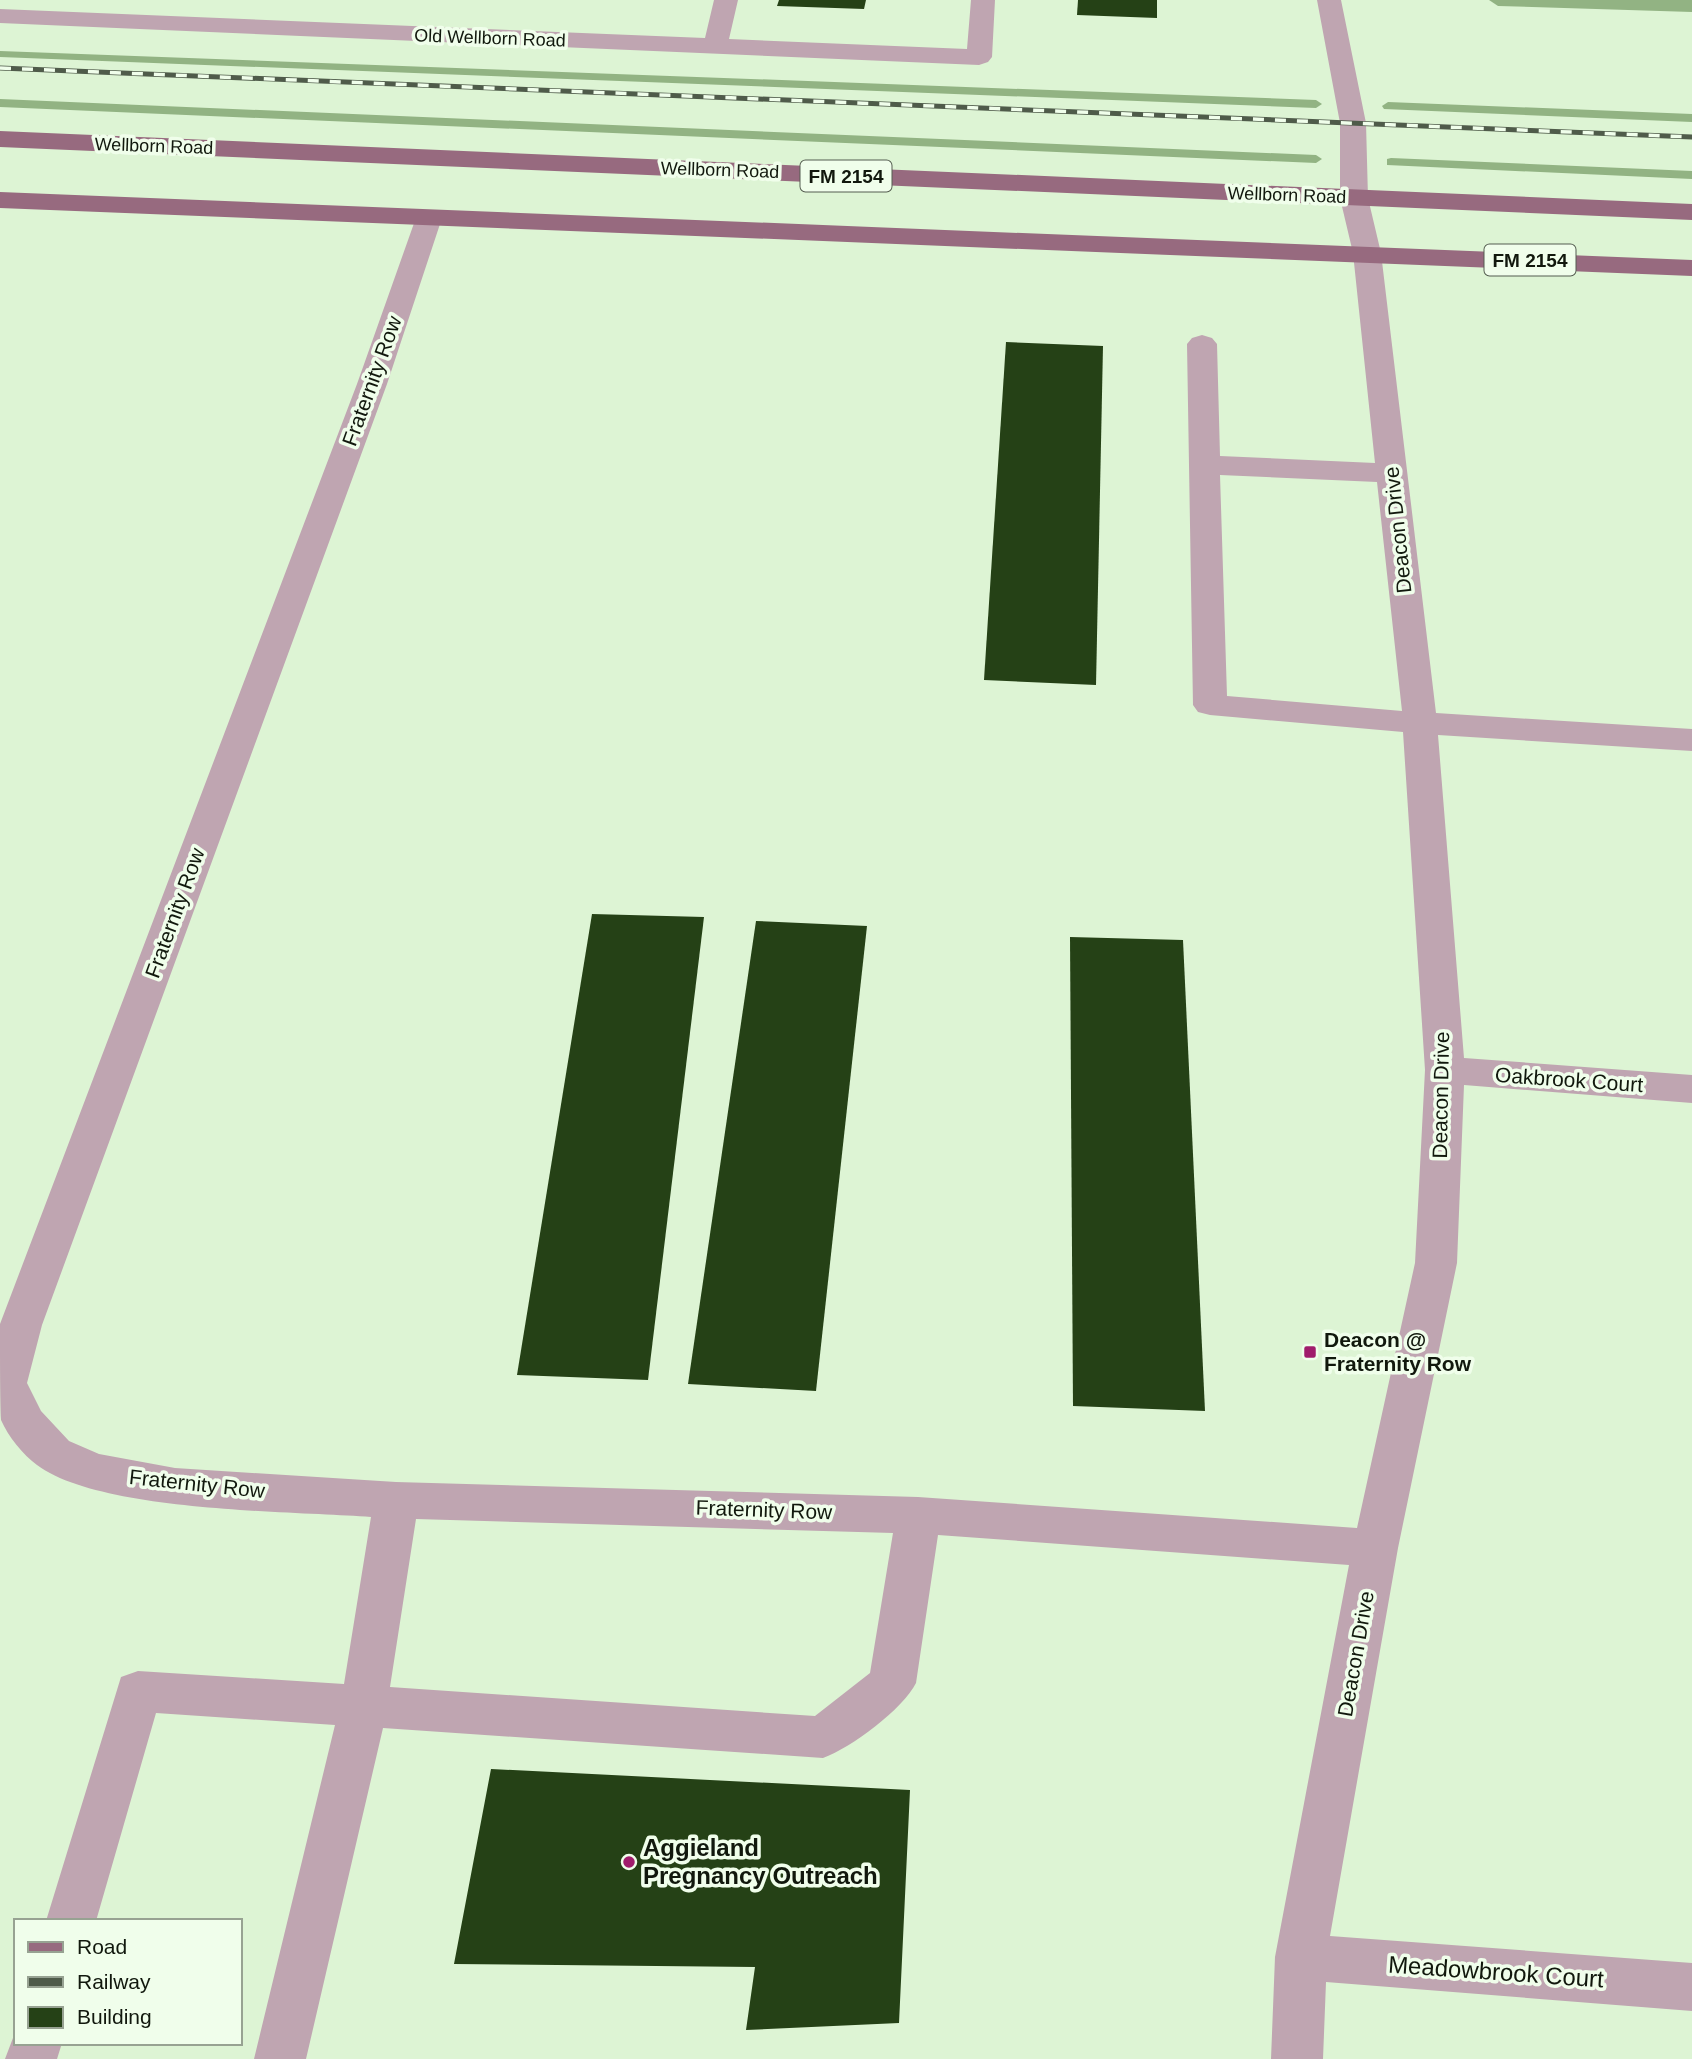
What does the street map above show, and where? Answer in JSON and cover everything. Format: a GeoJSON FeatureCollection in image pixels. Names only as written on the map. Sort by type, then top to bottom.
{"type":"FeatureCollection","features":[{"type":"Feature","properties":{"kind":"main road","name":"Wellborn Road"},"geometry":{"type":"LineString","coordinates":[[0,139],[1692,212]]}},
{"type":"Feature","properties":{"kind":"main road","name":"FM 2154"},"geometry":{"type":"LineString","coordinates":[[0,200],[1692,268]]}},
{"type":"Feature","properties":{"kind":"street"},"geometry":{"type":"LineString","coordinates":[[209,27],[222,0]]}},
{"type":"Feature","properties":{"kind":"street"},"geometry":{"type":"LineString","coordinates":[[715,47],[726,0]]}},
{"type":"Feature","properties":{"kind":"street","name":"Old Wellborn Road"},"geometry":{"type":"LineString","coordinates":[[0,16],[209,27],[979,57],[983,0]]}},
{"type":"Feature","properties":{"kind":"street","name":"Deacon Drive"},"geometry":{"type":"LineString","coordinates":[[1297,2059],[1301,1957],[1375,1548],[1436,1263],[1445,1070],[1420,723],[1367,253],[1354,198],[1353,123],[1329,0]]}},
{"type":"Feature","properties":{"kind":"street","name":"Fraternity Row"},"geometry":{"type":"LineString","coordinates":[[428,218],[372,384],[21,1325],[5,1383],[25,1423],[53,1452],[92,1471],[175,1486],[396,1500],[918,1515],[1375,1548]]}},
{"type":"Feature","properties":{"kind":"street"},"geometry":{"type":"LineString","coordinates":[[1202,344],[1210,705],[1420,723],[1692,740]]}},
{"type":"Feature","properties":{"kind":"street"},"geometry":{"type":"LineString","coordinates":[[1206,465],[1392,473]]}},
{"type":"Feature","properties":{"kind":"street","name":"Oakbrook Court"},"geometry":{"type":"LineString","coordinates":[[1445,1070],[1692,1089]]}},
{"type":"Feature","properties":{"kind":"street"},"geometry":{"type":"LineString","coordinates":[[280,2059],[364,1705],[396,1500]]}},
{"type":"Feature","properties":{"kind":"street"},"geometry":{"type":"LineString","coordinates":[[72,1919],[138,1691],[823,1737],[892,1683],[918,1515]]}},
{"type":"Feature","properties":{"kind":"street","name":"Meadowbrook Court"},"geometry":{"type":"LineString","coordinates":[[1301,1957],[1692,1987]]}},
{"type":"Feature","properties":{"kind":"shaded area"},"geometry":{"type":"Polygon","coordinates":[[[1489,0],[1692,0],[1692,12],[1498,6],[1489,0]]]}},
{"type":"Feature","properties":{"kind":"building"},"geometry":{"type":"Polygon","coordinates":[[[779,0],[866,0],[864,9],[777,6],[779,0]]]}},
{"type":"Feature","properties":{"kind":"building"},"geometry":{"type":"Polygon","coordinates":[[[1078,0],[1157,0],[1157,18],[1077,15],[1078,0]]]}},
{"type":"Feature","properties":{"kind":"building"},"geometry":{"type":"Polygon","coordinates":[[[1006,342],[1103,346],[1096,685],[984,680],[1006,342]]]}},
{"type":"Feature","properties":{"kind":"building"},"geometry":{"type":"Polygon","coordinates":[[[592,914],[704,917],[648,1380],[517,1375],[592,914]]]}},
{"type":"Feature","properties":{"kind":"building"},"geometry":{"type":"Polygon","coordinates":[[[756,921],[867,926],[816,1391],[688,1384],[756,921]]]}},
{"type":"Feature","properties":{"kind":"building"},"geometry":{"type":"Polygon","coordinates":[[[1070,937],[1183,940],[1205,1411],[1073,1406],[1070,937]]]}},
{"type":"Feature","properties":{"kind":"building"},"geometry":{"type":"Polygon","coordinates":[[[491,1769],[910,1790],[899,2023],[746,2030],[755,1967],[454,1964],[491,1769]]]}},
{"type":"Feature","properties":{"kind":"waterway"},"geometry":{"type":"LineString","coordinates":[[0,54],[1316,104]]}},
{"type":"Feature","properties":{"kind":"waterway"},"geometry":{"type":"LineString","coordinates":[[0,103],[1316,159]]}},
{"type":"Feature","properties":{"kind":"waterway"},"geometry":{"type":"LineString","coordinates":[[1388,106],[1692,118]]}},
{"type":"Feature","properties":{"kind":"waterway"},"geometry":{"type":"LineString","coordinates":[[1391,162],[1692,175]]}},
{"type":"Feature","properties":{"kind":"railway"},"geometry":{"type":"LineString","coordinates":[[0,68],[1692,137]]}},
{"type":"Feature","properties":{"kind":"place","name":"Deacon @ Fraternity Row"},"geometry":{"type":"Point","coordinates":[1310,1352]}},
{"type":"Feature","properties":{"kind":"place","name":"Aggieland Pregnancy Outreach"},"geometry":{"type":"Point","coordinates":[629,1862]}}]}
